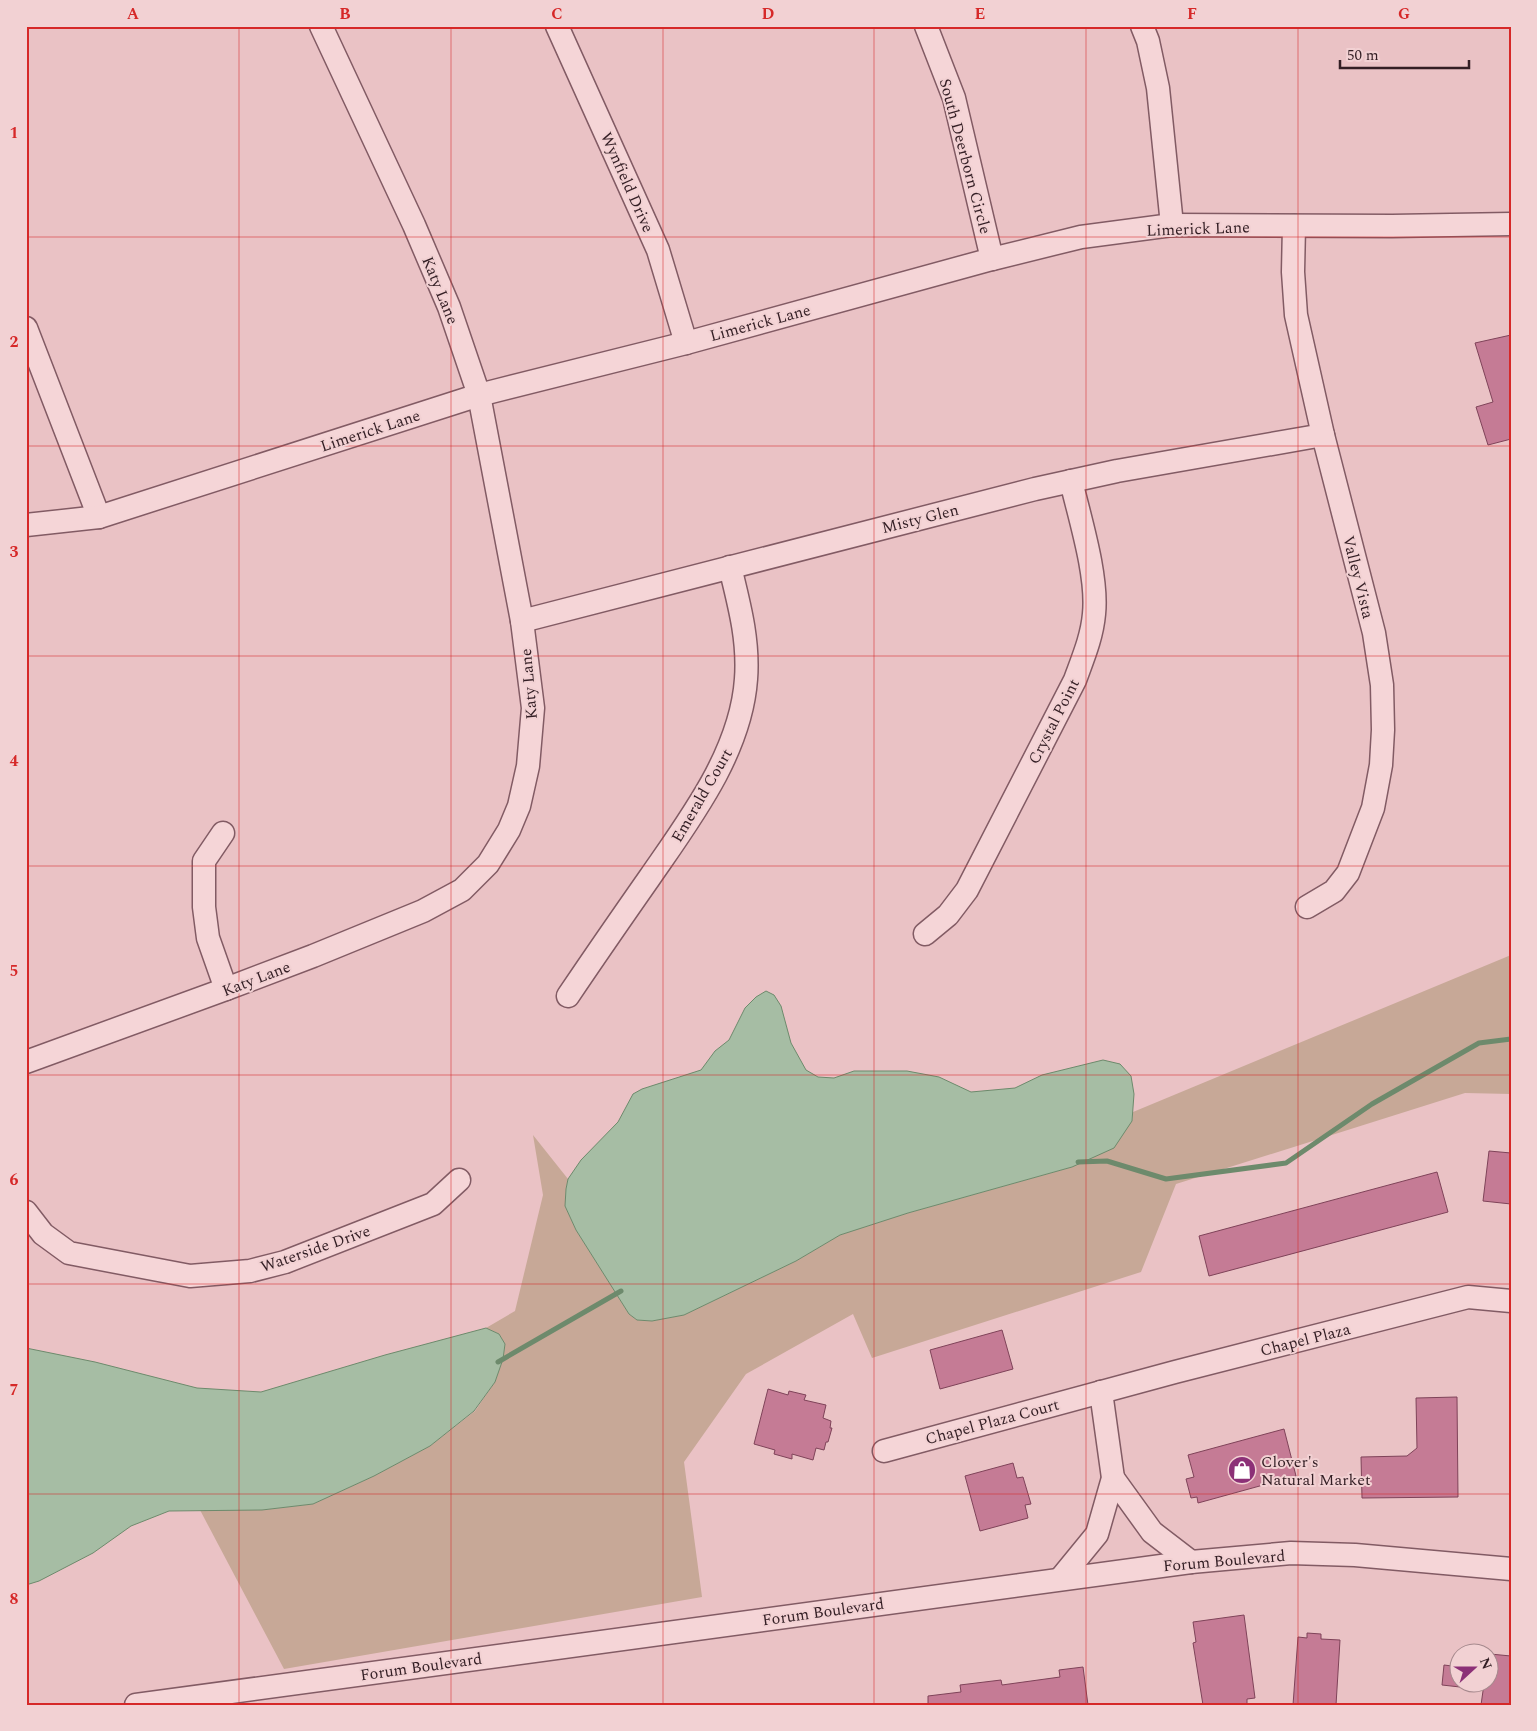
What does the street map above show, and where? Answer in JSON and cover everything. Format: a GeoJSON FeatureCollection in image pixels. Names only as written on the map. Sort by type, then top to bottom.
{"type":"FeatureCollection","features":[{"type":"Feature","properties":{"kind":"street","name":"Katy Lane"},"geometry":{"type":"LineString","coordinates":[[26,1062],[226,990],[423,911],[462,890],[488,864],[519,806],[528,766],[533,708],[522,621],[478,395],[445,298],[414,226],[321,26]]}},
{"type":"Feature","properties":{"kind":"street","name":"Wynfield Drive"},"geometry":{"type":"LineString","coordinates":[[557,26],[658,250],[686,343]]}},
{"type":"Feature","properties":{"kind":"street","name":"South Deerborn Circle"},"geometry":{"type":"LineString","coordinates":[[926,26],[954,98],[992,259]]}},
{"type":"Feature","properties":{"kind":"street"},"geometry":{"type":"LineString","coordinates":[[1142,26],[1148,41],[1158,88],[1172,225]]}},
{"type":"Feature","properties":{"kind":"street","name":"Limerick Lane"},"geometry":{"type":"LineString","coordinates":[[26,525],[99,517],[478,395],[686,343],[992,259],[1081,237],[1172,225],[1511,224]]}},
{"type":"Feature","properties":{"kind":"street","name":"Valley Vista"},"geometry":{"type":"LineString","coordinates":[[1294,226],[1293,272],[1296,315],[1323,436],[1374,633],[1382,685],[1384,730],[1381,765],[1373,808],[1348,874],[1334,891],[1307,907]]}},
{"type":"Feature","properties":{"kind":"street"},"geometry":{"type":"LineString","coordinates":[[26,328],[99,517]]}},
{"type":"Feature","properties":{"kind":"street","name":"Misty Glen"},"geometry":{"type":"LineString","coordinates":[[522,621],[1026,491],[1117,470],[1323,436]]}},
{"type":"Feature","properties":{"kind":"street","name":"Crystal Point"},"geometry":{"type":"LineString","coordinates":[[925,934],[948,915],[967,890],[1075,680],[1089,645],[1094,612],[1093,576],[1071,481]]}},
{"type":"Feature","properties":{"kind":"street","name":"Emerald Court"},"geometry":{"type":"LineString","coordinates":[[568,996],[680,832],[734,740],[746,681],[747,653],[743,619],[730,567]]}},
{"type":"Feature","properties":{"kind":"street"},"geometry":{"type":"LineString","coordinates":[[224,833],[204,861],[204,906],[208,938],[226,990]]}},
{"type":"Feature","properties":{"kind":"street","name":"Waterside Drive"},"geometry":{"type":"LineString","coordinates":[[26,1212],[43,1234],[69,1252],[190,1276],[250,1271],[286,1262],[433,1204],[459,1180]]}},
{"type":"Feature","properties":{"kind":"street","name":"Chapel Plaza"},"geometry":{"type":"LineString","coordinates":[[1101,1392],[1468,1297],[1511,1301]]}},
{"type":"Feature","properties":{"kind":"street"},"geometry":{"type":"LineString","coordinates":[[1061,1578],[1097,1534],[1113,1478],[1101,1392]]}},
{"type":"Feature","properties":{"kind":"street","name":"Chapel Plaza Court"},"geometry":{"type":"LineString","coordinates":[[884,1450],[1101,1392]]}},
{"type":"Feature","properties":{"kind":"street"},"geometry":{"type":"LineString","coordinates":[[1113,1478],[1152,1532],[1191,1562]]}},
{"type":"Feature","properties":{"kind":"street","name":"Forum Boulevard"},"geometry":{"type":"LineString","coordinates":[[136,1705],[1061,1578],[1191,1562],[1292,1553],[1355,1555],[1511,1569]]}},
{"type":"Feature","properties":{"kind":"shaded area"},"geometry":{"type":"Polygon","coordinates":[[[1511,955],[1511,1094],[1465,1093],[1176,1184],[1141,1272],[872,1358],[853,1314],[746,1374],[684,1462],[702,1597],[284,1669],[200,1510],[262,1510],[313,1504],[374,1476],[430,1446],[475,1411],[495,1382],[503,1359],[505,1344],[499,1334],[486,1328],[515,1311],[543,1195],[533,1135],[568,1179],[565,1206],[576,1230],[629,1314],[637,1320],[652,1321],[684,1315],[796,1261],[840,1235],[908,1213],[1072,1167],[1132,1121],[1133,1112],[1511,955]]]}},
{"type":"Feature","properties":{"kind":"shaded area"},"geometry":{"type":"Polygon","coordinates":[[[766,991],[774,995],[781,1006],[791,1043],[806,1070],[818,1077],[834,1078],[854,1071],[907,1071],[939,1077],[971,1092],[1015,1088],[1042,1075],[1103,1060],[1120,1064],[1131,1076],[1134,1094],[1132,1121],[1114,1148],[1072,1167],[908,1213],[840,1235],[796,1261],[684,1315],[652,1321],[637,1320],[629,1314],[576,1230],[565,1206],[568,1179],[581,1160],[618,1122],[633,1094],[642,1089],[701,1070],[715,1051],[729,1040],[745,1008],[756,997],[766,991]]]}},
{"type":"Feature","properties":{"kind":"shaded area"},"geometry":{"type":"Polygon","coordinates":[[[486,1328],[499,1334],[505,1344],[503,1359],[495,1382],[474,1411],[430,1446],[374,1476],[313,1504],[262,1510],[169,1511],[131,1526],[93,1553],[39,1581],[26,1585],[26,1348],[95,1362],[197,1388],[261,1392],[385,1355],[486,1328]]]}},
{"type":"Feature","properties":{"kind":"building"},"geometry":{"type":"Polygon","coordinates":[[[1511,335],[1511,439],[1488,445],[1476,407],[1493,402],[1475,343],[1511,335]]]}},
{"type":"Feature","properties":{"kind":"building"},"geometry":{"type":"Polygon","coordinates":[[[1489,1151],[1511,1153],[1511,1204],[1483,1201],[1489,1151]]]}},
{"type":"Feature","properties":{"kind":"building"},"geometry":{"type":"Polygon","coordinates":[[[1437,1172],[1448,1212],[1209,1276],[1199,1236],[1437,1172]]]}},
{"type":"Feature","properties":{"kind":"building"},"geometry":{"type":"Polygon","coordinates":[[[1002,1330],[1013,1369],[940,1389],[930,1350],[1002,1330]]]}},
{"type":"Feature","properties":{"kind":"building"},"geometry":{"type":"Polygon","coordinates":[[[768,1389],[788,1395],[789,1391],[806,1395],[804,1400],[826,1405],[823,1418],[831,1421],[830,1428],[832,1428],[824,1450],[816,1448],[813,1460],[792,1454],[792,1459],[774,1454],[775,1450],[754,1444],[768,1389]]]}},
{"type":"Feature","properties":{"kind":"building"},"geometry":{"type":"Polygon","coordinates":[[[1457,1397],[1458,1497],[1362,1498],[1361,1457],[1407,1456],[1417,1448],[1416,1398],[1457,1397]]]}},
{"type":"Feature","properties":{"kind":"building"},"geometry":{"type":"Polygon","coordinates":[[[1284,1429],[1296,1476],[1198,1503],[1197,1497],[1191,1498],[1186,1479],[1194,1477],[1188,1455],[1284,1429]]]}},
{"type":"Feature","properties":{"kind":"building"},"geometry":{"type":"Polygon","coordinates":[[[1013,1463],[1017,1478],[1023,1477],[1031,1504],[1025,1505],[1028,1518],[980,1531],[965,1476],[1013,1463]]]}},
{"type":"Feature","properties":{"kind":"building"},"geometry":{"type":"Polygon","coordinates":[[[1244,1615],[1255,1698],[1247,1699],[1247,1705],[1203,1705],[1193,1643],[1196,1642],[1193,1622],[1244,1615]]]}},
{"type":"Feature","properties":{"kind":"building"},"geometry":{"type":"Polygon","coordinates":[[[1307,1633],[1321,1634],[1321,1639],[1340,1640],[1336,1705],[1293,1705],[1298,1637],[1307,1638],[1307,1633]]]}},
{"type":"Feature","properties":{"kind":"building"},"geometry":{"type":"Polygon","coordinates":[[[1500,1655],[1511,1656],[1511,1705],[1481,1705],[1483,1694],[1500,1694],[1500,1655]]]}},
{"type":"Feature","properties":{"kind":"building"},"geometry":{"type":"Polygon","coordinates":[[[1444,1665],[1450,1666],[1450,1686],[1442,1685],[1444,1665]]]}},
{"type":"Feature","properties":{"kind":"building"},"geometry":{"type":"Polygon","coordinates":[[[1083,1667],[1088,1705],[928,1705],[928,1696],[961,1692],[960,1685],[1001,1680],[1002,1685],[1060,1677],[1059,1670],[1083,1667]]]}},
{"type":"Feature","properties":{"kind":"waterway"},"geometry":{"type":"LineString","coordinates":[[1078,1162],[1107,1161],[1166,1179],[1286,1163],[1372,1104],[1479,1043],[1511,1039]]}},
{"type":"Feature","properties":{"kind":"waterway"},"geometry":{"type":"LineString","coordinates":[[498,1362],[621,1291]]}},
{"type":"Feature","properties":{"kind":"place","name":"Clover's Natural Market"},"geometry":{"type":"Point","coordinates":[1242,1470]}}]}
